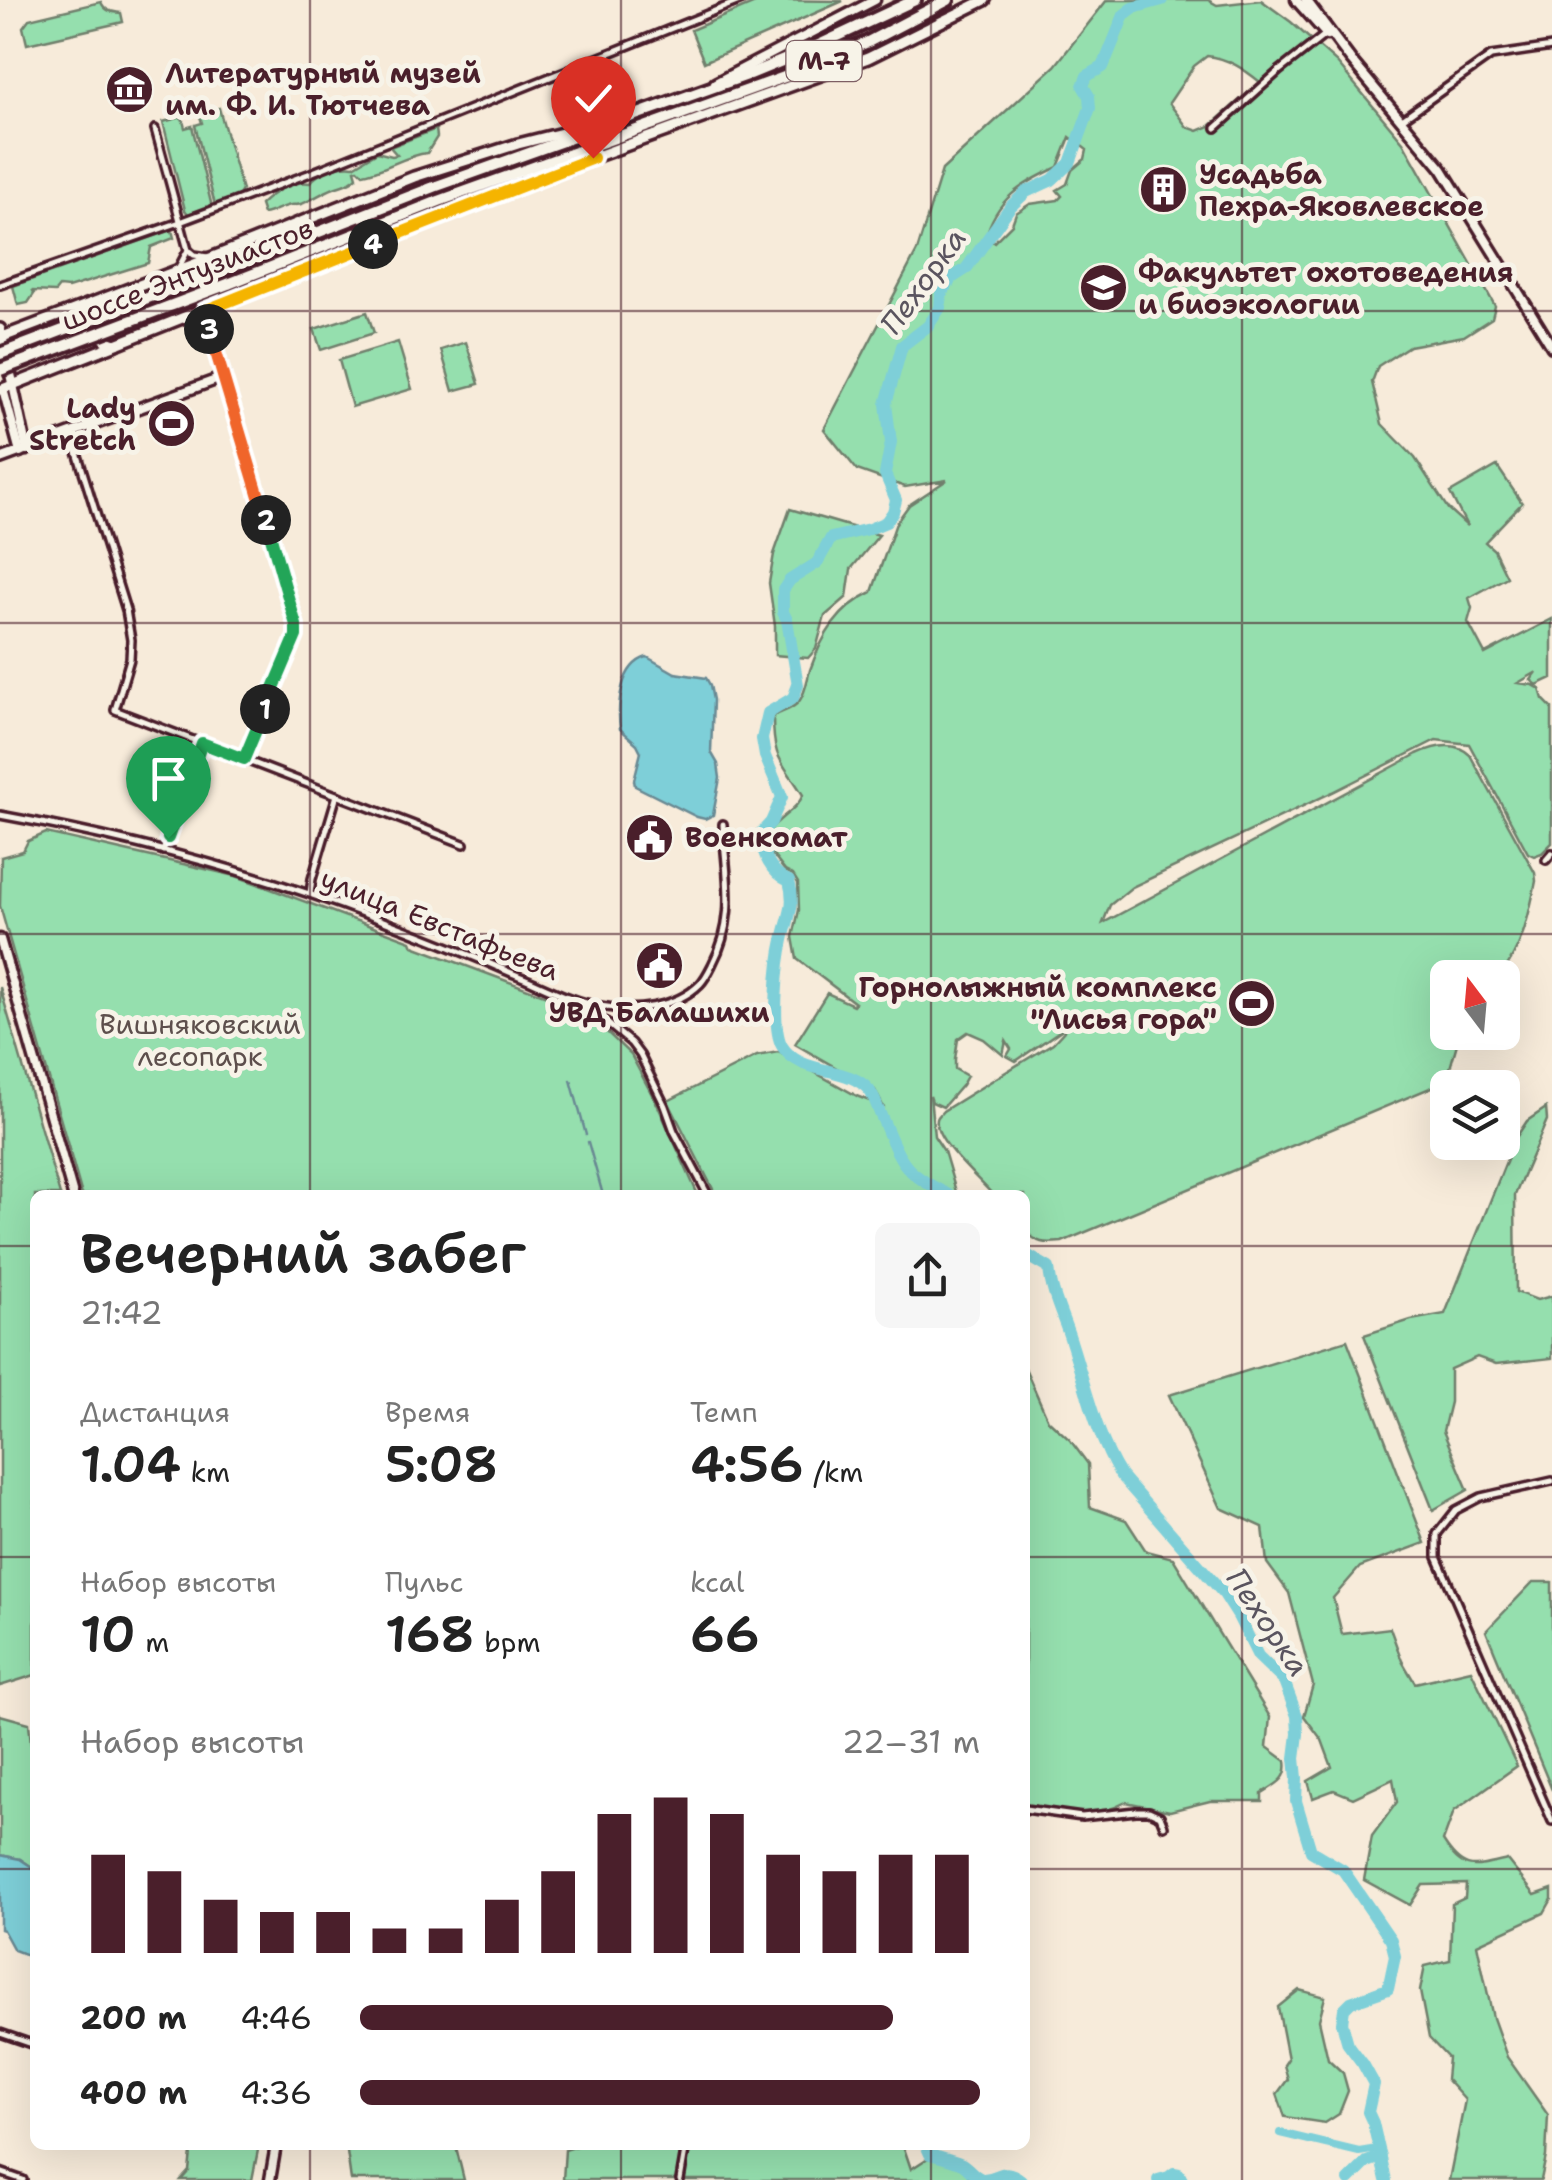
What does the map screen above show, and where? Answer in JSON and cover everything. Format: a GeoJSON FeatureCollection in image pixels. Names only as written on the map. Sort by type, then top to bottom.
{"type":"FeatureCollection","features":[{"type":"Feature","properties":{"kind":"highway","name":"шоссе Энтузиастов"},"geometry":{"type":"LineString","coordinates":[[0,354],[806,51],[915,0]]}},
{"type":"Feature","properties":{"kind":"highway","name":"шоссе Энтузиастов"},"geometry":{"type":"LineString","coordinates":[[0,373],[439,201],[790,75],[868,42],[948,0]]}},
{"type":"Feature","properties":{"kind":"main road"},"geometry":{"type":"LineString","coordinates":[[685,97],[875,0]]}},
{"type":"Feature","properties":{"kind":"main road"},"geometry":{"type":"LineString","coordinates":[[5,388],[528,181],[886,50],[985,0]]}},
{"type":"Feature","properties":{"kind":"main road"},"geometry":{"type":"LineString","coordinates":[[1296,0],[1351,60]]}},
{"type":"Feature","properties":{"kind":"main road"},"geometry":{"type":"LineString","coordinates":[[1306,0],[1442,169],[1552,347]]}},
{"type":"Feature","properties":{"kind":"main road"},"geometry":{"type":"LineString","coordinates":[[5,388],[1,335],[174,273],[414,177],[518,144],[638,114]]}},
{"type":"Feature","properties":{"kind":"main road"},"geometry":{"type":"LineString","coordinates":[[599,144],[688,124]]}},
{"type":"Feature","properties":{"kind":"main road"},"geometry":{"type":"LineString","coordinates":[[111,297],[98,308],[94,325],[106,341],[121,343]]}},
{"type":"Feature","properties":{"kind":"main road"},"geometry":{"type":"LineString","coordinates":[[0,459],[224,377],[204,311]]}},
{"type":"Feature","properties":{"kind":"main road"},"geometry":{"type":"LineString","coordinates":[[0,373],[23,451]]}},
{"type":"Feature","properties":{"kind":"main road"},"geometry":{"type":"LineString","coordinates":[[0,939],[72,1190]]}},
{"type":"Feature","properties":{"kind":"main road"},"geometry":{"type":"LineString","coordinates":[[270,2180],[275,2150]]}},
{"type":"Feature","properties":{"kind":"street"},"geometry":{"type":"LineString","coordinates":[[0,285],[385,144],[742,0]]}},
{"type":"Feature","properties":{"kind":"street"},"geometry":{"type":"LineString","coordinates":[[1216,128],[1326,34]]}},
{"type":"Feature","properties":{"kind":"street"},"geometry":{"type":"LineString","coordinates":[[1402,120],[1491,56],[1552,46]]}},
{"type":"Feature","properties":{"kind":"street"},"geometry":{"type":"LineString","coordinates":[[155,128],[188,250],[194,255],[213,257]]}},
{"type":"Feature","properties":{"kind":"street"},"geometry":{"type":"LineString","coordinates":[[174,273],[188,250]]}},
{"type":"Feature","properties":{"kind":"street"},"geometry":{"type":"LineString","coordinates":[[224,377],[295,616],[296,636],[244,759]]}},
{"type":"Feature","properties":{"kind":"street"},"geometry":{"type":"LineString","coordinates":[[71,433],[126,610],[131,640],[130,659],[115,710],[464,844]]}},
{"type":"Feature","properties":{"kind":"street"},"geometry":{"type":"LineString","coordinates":[[163,851],[202,743]]}},
{"type":"Feature","properties":{"kind":"street"},"geometry":{"type":"LineString","coordinates":[[310,894],[337,795]]}},
{"type":"Feature","properties":{"kind":"street","name":"улица Евстафьева"},"geometry":{"type":"LineString","coordinates":[[0,815],[163,851],[310,894],[580,1000],[599,1006],[635,1008],[660,1006],[700,984],[720,949],[730,888],[724,824]]}},
{"type":"Feature","properties":{"kind":"street"},"geometry":{"type":"LineString","coordinates":[[1546,860],[1552,853]]}},
{"type":"Feature","properties":{"kind":"street"},"geometry":{"type":"LineString","coordinates":[[580,1000],[640,1055],[705,1190]]}},
{"type":"Feature","properties":{"kind":"street"},"geometry":{"type":"LineString","coordinates":[[1552,1481],[1481,1496],[1456,1510],[1436,1534],[1437,1557],[1552,1822]]}},
{"type":"Feature","properties":{"kind":"street"},"geometry":{"type":"LineString","coordinates":[[1030,1810],[1082,1817],[1150,1811],[1160,1816],[1164,1826]]}},
{"type":"Feature","properties":{"kind":"street"},"geometry":{"type":"LineString","coordinates":[[0,2033],[30,2043]]}},
{"type":"Feature","properties":{"kind":"street"},"geometry":{"type":"LineString","coordinates":[[680,2180],[685,2150]]}},
{"type":"Feature","properties":{"kind":"street"},"geometry":{"type":"LineString","coordinates":[[0,2172],[23,2180]]}},
{"type":"Feature","properties":{"kind":"green space"},"geometry":{"type":"Polygon","coordinates":[[[762,0],[843,1],[704,62],[691,30],[762,0]]]}},
{"type":"Feature","properties":{"kind":"green space"},"geometry":{"type":"Polygon","coordinates":[[[1107,0],[1208,0],[1217,5],[1261,0],[1337,63],[1403,142],[1495,306],[1492,318],[1464,336],[1409,346],[1378,366],[1372,382],[1382,424],[1415,458],[1448,509],[1467,526],[1450,493],[1497,466],[1522,503],[1485,542],[1494,550],[1507,577],[1469,598],[1472,608],[1468,622],[1485,654],[1552,619],[1552,678],[1537,685],[1531,680],[1537,672],[1518,683],[1540,689],[1552,708],[1552,843],[1542,853],[1528,853],[1469,744],[1436,740],[1132,887],[1110,905],[1103,923],[1417,754],[1444,746],[1458,747],[1470,755],[1536,881],[1519,944],[1511,960],[1430,960],[1430,1050],[1455,1050],[1449,1070],[1430,1070],[1430,1088],[1062,1242],[1046,1243],[1033,1238],[1030,1190],[988,1190],[945,1142],[937,1120],[943,1111],[1053,1043],[1064,1028],[1016,1061],[1007,1056],[1011,1049],[1006,1041],[1003,1055],[968,1032],[958,1039],[955,1069],[967,1076],[943,1107],[932,1102],[930,1096],[934,1136],[944,1151],[956,1190],[713,1190],[668,1101],[757,1056],[778,1052],[883,1106],[875,1090],[795,1044],[827,993],[855,1003],[797,959],[793,937],[799,910],[798,883],[771,853],[767,834],[803,795],[777,751],[773,716],[798,703],[833,624],[850,606],[872,592],[896,523],[909,505],[947,480],[905,487],[857,470],[824,429],[917,251],[942,170],[1055,66],[1107,0]],[[1207,56],[1194,66],[1169,103],[1187,127],[1198,131],[1210,126],[1260,82],[1235,65],[1207,56]],[[1070,137],[1058,167],[1012,194],[996,213],[985,239],[994,242],[1012,224],[1016,213],[1030,204],[1058,200],[1062,196],[1057,190],[1067,184],[1072,170],[1085,159],[1087,150],[1070,137]]]}},
{"type":"Feature","properties":{"kind":"green space"},"geometry":{"type":"Polygon","coordinates":[[[101,2],[109,10],[121,13],[123,22],[27,44],[23,27],[29,19],[101,2]]]}},
{"type":"Feature","properties":{"kind":"green space"},"geometry":{"type":"Polygon","coordinates":[[[219,108],[242,190],[238,197],[215,205],[195,125],[202,123],[199,113],[219,108]]]}},
{"type":"Feature","properties":{"kind":"green space"},"geometry":{"type":"Polygon","coordinates":[[[182,117],[185,128],[192,126],[212,207],[188,214],[163,122],[182,117]]]}},
{"type":"Feature","properties":{"kind":"green space"},"geometry":{"type":"Polygon","coordinates":[[[436,129],[437,137],[427,153],[363,174],[355,170],[357,177],[349,183],[299,205],[263,214],[260,205],[283,188],[310,183],[324,172],[354,166],[377,152],[397,155],[390,147],[436,129]]]}},
{"type":"Feature","properties":{"kind":"green space"},"geometry":{"type":"Polygon","coordinates":[[[172,230],[174,238],[151,247],[148,263],[68,288],[59,287],[55,292],[33,291],[28,303],[18,305],[13,286],[172,230]]]}},
{"type":"Feature","properties":{"kind":"green space"},"geometry":{"type":"Polygon","coordinates":[[[367,312],[374,333],[321,350],[314,329],[367,312]]]}},
{"type":"Feature","properties":{"kind":"green space"},"geometry":{"type":"Polygon","coordinates":[[[398,342],[412,389],[352,407],[339,360],[398,342]]]}},
{"type":"Feature","properties":{"kind":"green space"},"geometry":{"type":"Polygon","coordinates":[[[466,342],[479,384],[453,391],[441,350],[466,342]]]}},
{"type":"Feature","properties":{"kind":"green space"},"geometry":{"type":"Polygon","coordinates":[[[790,509],[879,535],[851,569],[847,597],[825,616],[816,649],[808,658],[775,655],[769,583],[774,554],[790,509]]]}},
{"type":"Feature","properties":{"kind":"green space","name":"Вишняковский лесопарк"},"geometry":{"type":"Polygon","coordinates":[[[46,833],[236,876],[411,941],[413,946],[589,1015],[631,1055],[696,1190],[81,1190],[0,906],[1,857],[23,851],[28,841],[46,833]]]}},
{"type":"Feature","properties":{"kind":"green space"},"geometry":{"type":"Polygon","coordinates":[[[0,987],[59,1190],[30,1190],[30,1677],[0,1686],[0,987]]]}},
{"type":"Feature","properties":{"kind":"green space"},"geometry":{"type":"Polygon","coordinates":[[[1546,1108],[1547,1120],[1515,1195],[1516,1292],[1537,1300],[1552,1296],[1552,1358],[1496,1364],[1477,1357],[1450,1369],[1450,1402],[1443,1431],[1468,1490],[1433,1510],[1364,1335],[1445,1314],[1507,1160],[1520,1160],[1520,1132],[1527,1121],[1546,1108]]]}},
{"type":"Feature","properties":{"kind":"green space"},"geometry":{"type":"Polygon","coordinates":[[[1347,1340],[1425,1543],[1360,1567],[1333,1598],[1342,1634],[1390,1628],[1415,1683],[1471,1670],[1517,1766],[1454,1811],[1443,1841],[1457,1859],[1470,1866],[1507,1860],[1535,1895],[1552,1889],[1552,1899],[1544,1913],[1477,1944],[1493,2018],[1507,2057],[1548,2115],[1541,2180],[1449,2180],[1465,2100],[1446,2079],[1448,2058],[1429,2038],[1420,1991],[1425,1966],[1450,1960],[1452,1904],[1465,1898],[1466,1884],[1423,1885],[1410,1905],[1364,1880],[1372,1836],[1397,1802],[1393,1779],[1353,1798],[1334,1790],[1313,1798],[1308,1781],[1332,1767],[1322,1740],[1304,1716],[1313,1685],[1289,1593],[1267,1563],[1263,1527],[1221,1508],[1169,1395],[1347,1340]]]}},
{"type":"Feature","properties":{"kind":"green space"},"geometry":{"type":"Polygon","coordinates":[[[1030,1379],[1048,1420],[1088,1464],[1090,1507],[1126,1520],[1146,1551],[1173,1558],[1270,1717],[1267,1747],[1286,1761],[1286,1772],[1262,1793],[1262,1801],[1210,1801],[1170,1811],[1126,1802],[1089,1814],[1030,1807],[1030,1379]]]}},
{"type":"Feature","properties":{"kind":"green space"},"geometry":{"type":"Polygon","coordinates":[[[1533,1582],[1552,1582],[1552,1790],[1486,1631],[1533,1582]]]}},
{"type":"Feature","properties":{"kind":"green space"},"geometry":{"type":"Polygon","coordinates":[[[0,1715],[29,1723],[30,1866],[0,1855],[0,1715]]]}},
{"type":"Feature","properties":{"kind":"green space"},"geometry":{"type":"Polygon","coordinates":[[[1299,1990],[1325,1997],[1319,2020],[1328,2059],[1343,2073],[1348,2091],[1339,2114],[1325,2123],[1285,2117],[1277,2094],[1288,2079],[1278,2007],[1299,1990]]]}},
{"type":"Feature","properties":{"kind":"green space"},"geometry":{"type":"Polygon","coordinates":[[[185,2150],[258,2150],[252,2180],[181,2180],[189,2171],[191,2153],[185,2150]]]}},
{"type":"Feature","properties":{"kind":"green space"},"geometry":{"type":"Polygon","coordinates":[[[347,2150],[457,2150],[464,2180],[351,2180],[347,2150]]]}},
{"type":"Feature","properties":{"kind":"green space"},"geometry":{"type":"Polygon","coordinates":[[[565,2150],[905,2150],[911,2169],[928,2158],[964,2162],[973,2180],[563,2180],[565,2150]]]}},
{"type":"Feature","properties":{"kind":"water"},"geometry":{"type":"Polygon","coordinates":[[[647,657],[675,673],[706,678],[710,685],[711,752],[720,778],[713,815],[705,819],[635,786],[641,752],[620,729],[620,698],[631,668],[647,657]]]}},
{"type":"Feature","properties":{"kind":"water"},"geometry":{"type":"Polygon","coordinates":[[[0,1855],[30,1866],[30,1956],[14,1950],[0,1929],[0,1855]]]}},
{"type":"Feature","properties":{"kind":"waterway","name":"Пехорка"},"geometry":{"type":"LineString","coordinates":[[940,1190],[906,1166],[869,1090],[849,1077],[800,1062],[782,1046],[779,1037],[778,978],[792,897],[789,881],[772,868],[759,835],[771,822],[782,797],[762,739],[768,713],[793,698],[798,685],[783,612],[783,590],[790,580],[817,563],[831,538],[886,522],[893,512],[896,500],[885,474],[891,442],[886,404],[902,346],[928,326],[952,278],[966,269],[1010,207],[1026,192],[1052,180],[1070,163],[1090,108],[1083,86],[1087,76],[1103,67],[1124,15],[1133,8],[1162,0]]}},
{"type":"Feature","properties":{"kind":"waterway"},"geometry":{"type":"LineString","coordinates":[[571,1080],[586,1135]]}},
{"type":"Feature","properties":{"kind":"waterway"},"geometry":{"type":"LineString","coordinates":[[588,1142],[602,1190]]}},
{"type":"Feature","properties":{"kind":"waterway","name":"Пехорка"},"geometry":{"type":"LineString","coordinates":[[1030,1257],[1049,1268],[1097,1426],[1121,1476],[1224,1594],[1258,1656],[1284,1681],[1297,1716],[1296,1801],[1311,1851],[1343,1870],[1391,1940],[1395,1956],[1388,1989],[1351,2002],[1344,2009],[1342,2023],[1348,2044],[1374,2084],[1368,2112],[1386,2180]]}},
{"type":"Feature","properties":{"kind":"waterway"},"geometry":{"type":"LineString","coordinates":[[1280,2133],[1359,2152],[1377,2149]]}},
{"type":"Feature","properties":{"kind":"waterway"},"geometry":{"type":"LineString","coordinates":[[928,2150],[930,2154],[962,2164],[982,2179],[1005,2173],[1021,2180]]}},
{"type":"Feature","properties":{"kind":"waterway"},"geometry":{"type":"LineString","coordinates":[[1349,2180],[1367,2162],[1381,2157]]}},
{"type":"Feature","properties":{"kind":"waterway"},"geometry":{"type":"LineString","coordinates":[[1158,2180],[1174,2173],[1182,2180]]}},
{"type":"Feature","properties":{"kind":"place","name":"Литературный музей им. Ф. И. Тютчева"},"geometry":{"type":"Point","coordinates":[130,89]}},
{"type":"Feature","properties":{"kind":"place","name":"Усадьба Пехра-Яковлевское"},"geometry":{"type":"Point","coordinates":[1164,190]}},
{"type":"Feature","properties":{"kind":"place","name":"Факультет охотоведения и биоэкологии"},"geometry":{"type":"Point","coordinates":[1103,288]}},
{"type":"Feature","properties":{"kind":"place","name":"Lady Stretch"},"geometry":{"type":"Point","coordinates":[171,424]}},
{"type":"Feature","properties":{"kind":"place","name":"Военкомат"},"geometry":{"type":"Point","coordinates":[650,837]}},
{"type":"Feature","properties":{"kind":"place","name":"УВД Балашихи"},"geometry":{"type":"Point","coordinates":[659,965]}},
{"type":"Feature","properties":{"kind":"place","name":"Горнолыжный комплекс \"Лисья гора\""},"geometry":{"type":"Point","coordinates":[1252,1003]}},
{"type":"Feature","properties":{"kind":"route"},"geometry":{"type":"LineString","coordinates":[[168,838],[202,743],[244,759],[296,636],[295,616],[204,311],[593,158]]}}]}
